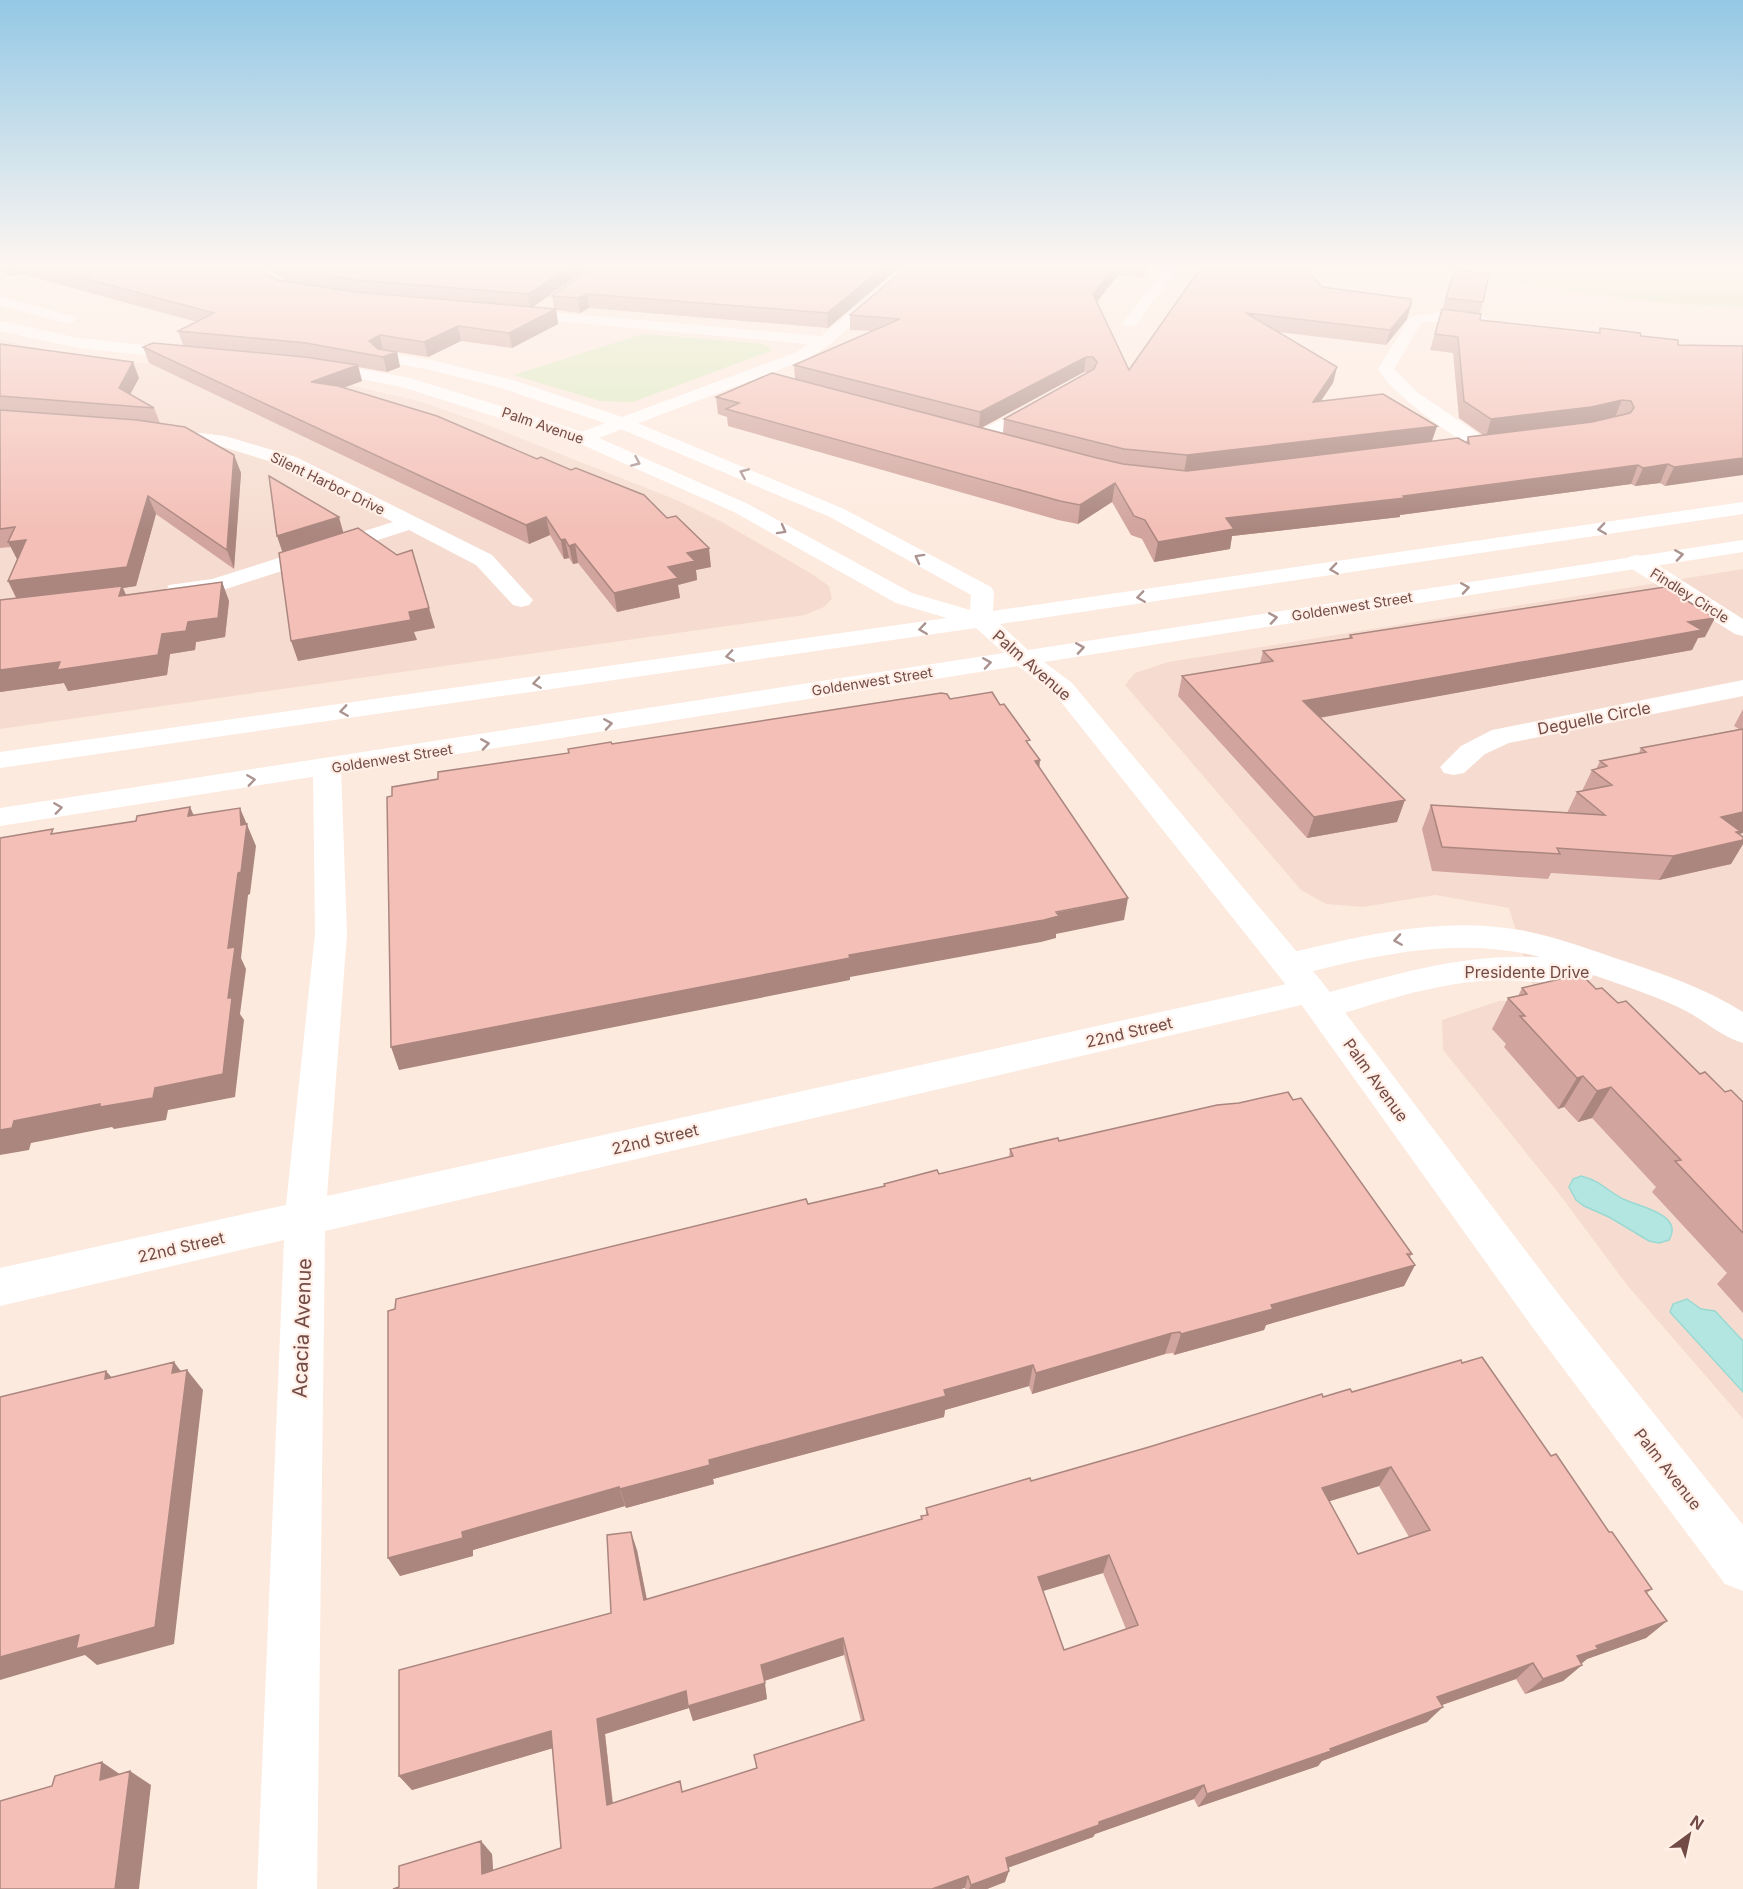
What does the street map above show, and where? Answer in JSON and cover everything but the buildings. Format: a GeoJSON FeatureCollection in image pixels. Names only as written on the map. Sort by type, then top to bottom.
{"type":"FeatureCollection","features":[{"type":"Feature","properties":{"kind":"street"},"geometry":{"type":"LineString","coordinates":[[192,354],[210,356]]}},
{"type":"Feature","properties":{"kind":"street","name":"Palm Avenue"},"geometry":{"type":"LineString","coordinates":[[369,354],[431,365],[507,384],[622,423],[837,513],[983,592],[981,620]]}},
{"type":"Feature","properties":{"kind":"street"},"geometry":{"type":"LineString","coordinates":[[583,438],[804,354]]}},
{"type":"Feature","properties":{"kind":"street"},"geometry":{"type":"LineString","coordinates":[[1394,354],[1386,374],[1402,389],[1481,444]]}},
{"type":"Feature","properties":{"kind":"street","name":"Palm Avenue"},"geometry":{"type":"LineString","coordinates":[[299,364],[404,382],[494,408],[583,438],[741,508],[904,598],[981,620],[1022,657],[1063,688],[1307,988],[1548,1314],[1743,1566]]}},
{"type":"Feature","properties":{"kind":"street"},"geometry":{"type":"LineString","coordinates":[[751,376],[820,394]]}},
{"type":"Feature","properties":{"kind":"street"},"geometry":{"type":"LineString","coordinates":[[980,438],[1057,395]]}},
{"type":"Feature","properties":{"kind":"street","name":"Silent Harbor Drive"},"geometry":{"type":"LineString","coordinates":[[142,431],[183,434],[258,450],[289,461],[484,560],[521,600]]}},
{"type":"Feature","properties":{"kind":"street"},"geometry":{"type":"LineString","coordinates":[[957,432],[1002,444]]}},
{"type":"Feature","properties":{"kind":"street"},"geometry":{"type":"LineString","coordinates":[[1458,447],[1504,441]]}},
{"type":"Feature","properties":{"kind":"street"},"geometry":{"type":"LineString","coordinates":[[0,760],[981,620],[1743,508]]}},
{"type":"Feature","properties":{"kind":"street"},"geometry":{"type":"LineString","coordinates":[[158,593],[215,585],[411,523]]}},
{"type":"Feature","properties":{"kind":"street","name":"Goldenwest Street"},"geometry":{"type":"LineString","coordinates":[[0,817],[327,768],[1022,657],[1743,546]]}},
{"type":"Feature","properties":{"kind":"street","name":"Findley Circle"},"geometry":{"type":"LineString","coordinates":[[1637,562],[1743,629]]}},
{"type":"Feature","properties":{"kind":"street","name":"Deguelle Circle"},"geometry":{"type":"LineString","coordinates":[[1454,767],[1468,752],[1482,742],[1503,736],[1743,688]]}},
{"type":"Feature","properties":{"kind":"street","name":"Acacia Avenue"},"geometry":{"type":"LineString","coordinates":[[287,1889],[305,1219],[331,934],[327,768]]}},
{"type":"Feature","properties":{"kind":"street"},"geometry":{"type":"LineString","coordinates":[[1445,936],[1467,970]]}},
{"type":"Feature","properties":{"kind":"street","name":"Presidente Drive"},"geometry":{"type":"LineString","coordinates":[[1307,988],[1395,940],[1445,936],[1519,942],[1557,951],[1693,999],[1743,1030]]}},
{"type":"Feature","properties":{"kind":"street","name":"Presidente Drive"},"geometry":{"type":"LineString","coordinates":[[1307,988],[1416,981],[1467,970],[1527,968],[1628,975]]}},
{"type":"Feature","properties":{"kind":"street","name":"22nd Street"},"geometry":{"type":"LineString","coordinates":[[0,1287],[1307,988]]}},
{"type":"Feature","properties":{"kind":"shaded area"},"geometry":{"type":"Polygon","coordinates":[[[0,354],[66,354],[333,381],[422,402],[482,423],[679,501],[722,522],[812,574],[829,586],[832,599],[824,607],[805,615],[0,729],[0,354]]]}},
{"type":"Feature","properties":{"kind":"shaded area"},"geometry":{"type":"Polygon","coordinates":[[[1743,569],[1743,1419],[1627,1285],[1560,1195],[1443,1050],[1442,1020],[1499,1001],[1537,1001],[1509,908],[1435,895],[1363,907],[1326,904],[1301,890],[1125,685],[1135,673],[1168,662],[1743,569]]]}},
{"type":"Feature","properties":{"kind":"green space"},"geometry":{"type":"Polygon","coordinates":[[[579,354],[762,354],[633,402],[600,401],[513,375],[579,354]]]}},
{"type":"Feature","properties":{"kind":"water"},"geometry":{"type":"Polygon","coordinates":[[[1581,1176],[1599,1183],[1623,1199],[1665,1217],[1671,1224],[1672,1231],[1669,1240],[1659,1243],[1649,1241],[1609,1217],[1584,1206],[1576,1200],[1569,1187],[1573,1179],[1581,1176]]]}},
{"type":"Feature","properties":{"kind":"water"},"geometry":{"type":"Polygon","coordinates":[[[1687,1299],[1701,1309],[1715,1311],[1743,1341],[1743,1392],[1670,1312],[1673,1304],[1687,1299]]]}}]}
